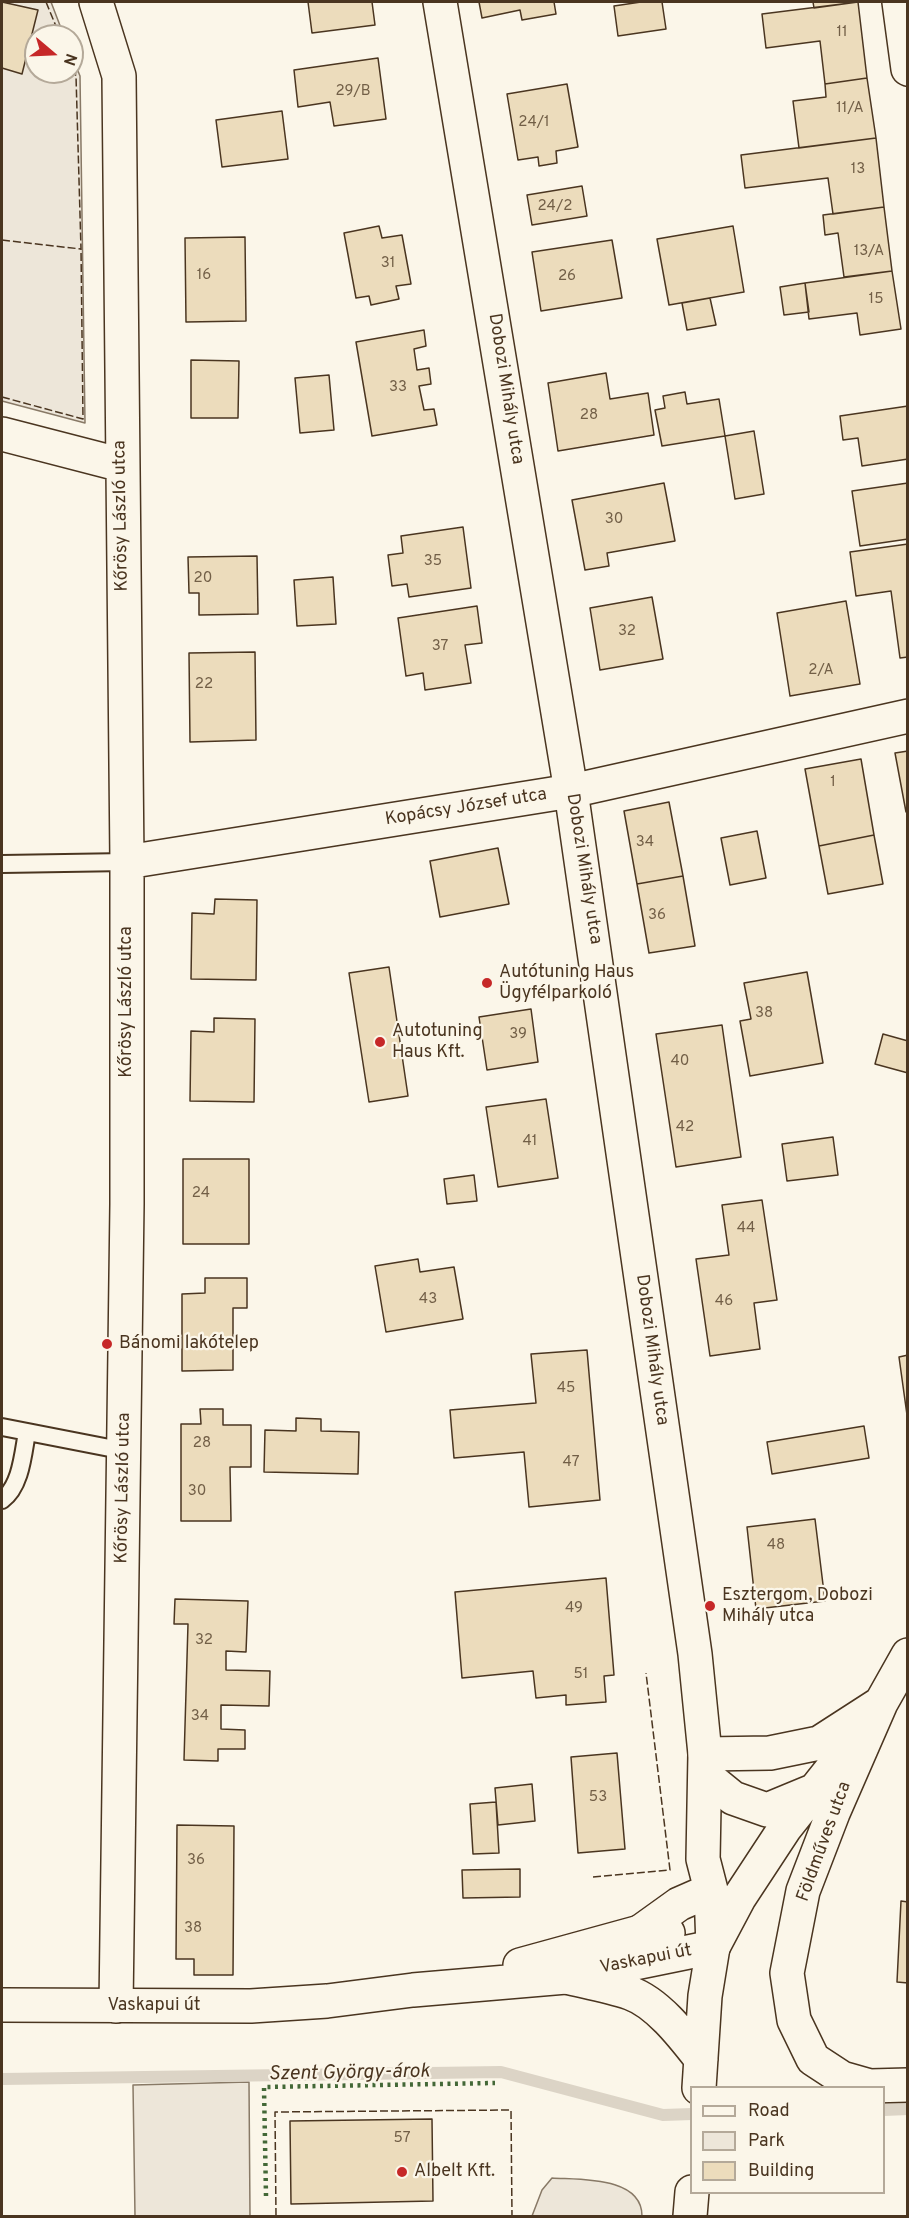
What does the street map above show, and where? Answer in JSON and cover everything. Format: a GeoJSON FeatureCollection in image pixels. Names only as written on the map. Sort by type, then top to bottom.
{"type":"FeatureCollection","features":[{"type":"Feature","properties":{"kind":"street","name":"Kőrösy László utca"},"geometry":{"type":"LineString","coordinates":[[96,2],[119,76],[127,862],[125,1450],[116,2006]]}},
{"type":"Feature","properties":{"kind":"street","name":"Dobozi Mihály utca"},"geometry":{"type":"LineString","coordinates":[[440,2],[571,791],[695,1654],[706,1765],[704,1859],[711,1890],[713,1947],[705,1996],[699,2078]]}},
{"type":"Feature","properties":{"kind":"street"},"geometry":{"type":"LineString","coordinates":[[899,2],[908,69]]}},
{"type":"Feature","properties":{"kind":"street"},"geometry":{"type":"LineString","coordinates":[[2,434],[122,465]]}},
{"type":"Feature","properties":{"kind":"street","name":"Kopácsy József utca"},"geometry":{"type":"LineString","coordinates":[[127,862],[571,791],[908,716]]}},
{"type":"Feature","properties":{"kind":"street","name":"Földműves utca"},"geometry":{"type":"LineString","coordinates":[[908,1655],[881,1703],[833,1813],[803,1891],[787,1973],[794,2020],[813,2059],[842,2078],[870,2086],[908,2085]]}},
{"type":"Feature","properties":{"kind":"street","name":"Földműves utca"},"geometry":{"type":"LineString","coordinates":[[817,1789],[767,1809],[733,1798],[706,1765],[819,1743],[881,1703]]}},
{"type":"Feature","properties":{"kind":"street","name":"Földműves utca"},"geometry":{"type":"LineString","coordinates":[[713,1947],[739,1898],[778,1838],[881,1703]]}},
{"type":"Feature","properties":{"kind":"street"},"geometry":{"type":"LineString","coordinates":[[640,1932],[679,1904],[711,1890]]}},
{"type":"Feature","properties":{"kind":"street","name":"Vaskapui út"},"geometry":{"type":"LineString","coordinates":[[413,1990],[530,1962],[640,1932],[685,1933],[713,1947]]}},
{"type":"Feature","properties":{"kind":"street","name":"Vaskapui út"},"geometry":{"type":"LineString","coordinates":[[2,2005],[251,2006],[327,2001],[413,1990],[566,1977],[713,1947]]}},
{"type":"Feature","properties":{"kind":"street"},"geometry":{"type":"LineString","coordinates":[[566,1977],[632,1993],[658,2011],[676,2027],[699,2078]]}},
{"type":"Feature","properties":{"kind":"street"},"geometry":{"type":"LineString","coordinates":[[690,2217],[692,2194]]}},
{"type":"Feature","properties":{"kind":"lane"},"geometry":{"type":"LineString","coordinates":[[2,864],[127,862]]}},
{"type":"Feature","properties":{"kind":"lane"},"geometry":{"type":"LineString","coordinates":[[2,1427],[125,1450]]}},
{"type":"Feature","properties":{"kind":"lane"},"geometry":{"type":"LineString","coordinates":[[2,1500],[7,1496],[21,1468],[27,1432]]}},
{"type":"Feature","properties":{"kind":"green space"},"geometry":{"type":"Polygon","coordinates":[[[2,2],[51,2],[59,24],[24,24],[24,84],[80,84],[85,423],[2,401],[2,2]]]}},
{"type":"Feature","properties":{"kind":"green space"},"geometry":{"type":"Polygon","coordinates":[[[249,2082],[250,2216],[135,2216],[133,2085],[249,2082]]]}},
{"type":"Feature","properties":{"kind":"green space"},"geometry":{"type":"Polygon","coordinates":[[[552,2178],[592,2180],[621,2187],[632,2193],[639,2203],[642,2216],[532,2216],[542,2190],[552,2178]]]}},
{"type":"Feature","properties":{"kind":"building"},"geometry":{"type":"Polygon","coordinates":[[[2,2],[38,10],[34,24],[24,24],[22,74],[2,68],[2,2]]]}},
{"type":"Feature","properties":{"kind":"building"},"geometry":{"type":"Polygon","coordinates":[[[308,2],[372,2],[375,25],[312,33],[308,2]]]}},
{"type":"Feature","properties":{"kind":"building"},"geometry":{"type":"Polygon","coordinates":[[[479,2],[554,2],[556,14],[522,20],[520,10],[482,18],[479,2]]]}},
{"type":"Feature","properties":{"kind":"building"},"geometry":{"type":"Polygon","coordinates":[[[662,2],[666,29],[618,36],[614,6],[662,2]]]}},
{"type":"Feature","properties":{"kind":"building"},"geometry":{"type":"Polygon","coordinates":[[[813,2],[858,2],[814,8],[813,2]]]}},
{"type":"Feature","properties":{"kind":"building"},"geometry":{"type":"Polygon","coordinates":[[[858,2],[867,78],[825,84],[820,41],[766,48],[762,14],[858,2]]]}},
{"type":"Feature","properties":{"kind":"building"},"geometry":{"type":"Polygon","coordinates":[[[378,58],[386,119],[334,126],[330,102],[298,107],[294,70],[378,58]]]}},
{"type":"Feature","properties":{"kind":"building"},"geometry":{"type":"Polygon","coordinates":[[[867,78],[876,138],[799,148],[793,101],[826,97],[825,84],[867,78]]]}},
{"type":"Feature","properties":{"kind":"building"},"geometry":{"type":"Polygon","coordinates":[[[567,84],[578,147],[556,151],[557,163],[539,166],[538,157],[518,160],[507,94],[567,84]]]}},
{"type":"Feature","properties":{"kind":"building"},"geometry":{"type":"Polygon","coordinates":[[[282,111],[288,159],[222,167],[216,120],[282,111]]]}},
{"type":"Feature","properties":{"kind":"building"},"geometry":{"type":"Polygon","coordinates":[[[876,138],[884,207],[833,214],[828,178],[745,188],[741,155],[876,138]]]}},
{"type":"Feature","properties":{"kind":"building"},"geometry":{"type":"Polygon","coordinates":[[[582,186],[587,216],[532,225],[527,195],[582,186]]]}},
{"type":"Feature","properties":{"kind":"building"},"geometry":{"type":"Polygon","coordinates":[[[884,207],[892,271],[844,277],[838,233],[825,235],[823,215],[884,207]]]}},
{"type":"Feature","properties":{"kind":"building"},"geometry":{"type":"Polygon","coordinates":[[[379,226],[382,238],[402,235],[411,284],[396,286],[399,299],[371,305],[369,296],[356,298],[344,233],[379,226]]]}},
{"type":"Feature","properties":{"kind":"building"},"geometry":{"type":"Polygon","coordinates":[[[733,226],[744,292],[669,305],[657,239],[733,226]]]}},
{"type":"Feature","properties":{"kind":"building"},"geometry":{"type":"Polygon","coordinates":[[[245,237],[246,321],[186,322],[185,238],[245,237]]]}},
{"type":"Feature","properties":{"kind":"building"},"geometry":{"type":"Polygon","coordinates":[[[612,240],[622,298],[541,311],[532,252],[612,240]]]}},
{"type":"Feature","properties":{"kind":"building"},"geometry":{"type":"Polygon","coordinates":[[[892,271],[901,329],[860,335],[857,313],[809,319],[805,283],[892,271]]]}},
{"type":"Feature","properties":{"kind":"building"},"geometry":{"type":"Polygon","coordinates":[[[805,283],[809,312],[784,315],[780,287],[805,283]]]}},
{"type":"Feature","properties":{"kind":"building"},"geometry":{"type":"Polygon","coordinates":[[[710,298],[716,325],[687,330],[682,303],[710,298]]]}},
{"type":"Feature","properties":{"kind":"building"},"geometry":{"type":"Polygon","coordinates":[[[424,330],[426,346],[414,349],[417,370],[429,368],[431,384],[419,386],[424,410],[434,409],[437,425],[372,436],[356,342],[424,330]]]}},
{"type":"Feature","properties":{"kind":"building"},"geometry":{"type":"Polygon","coordinates":[[[191,360],[239,361],[238,418],[191,418],[191,360]]]}},
{"type":"Feature","properties":{"kind":"building"},"geometry":{"type":"Polygon","coordinates":[[[606,373],[610,399],[648,393],[654,435],[558,451],[548,383],[606,373]]]}},
{"type":"Feature","properties":{"kind":"building"},"geometry":{"type":"Polygon","coordinates":[[[329,375],[334,430],[300,433],[295,378],[329,375]]]}},
{"type":"Feature","properties":{"kind":"building"},"geometry":{"type":"Polygon","coordinates":[[[685,392],[687,404],[719,399],[725,436],[662,446],[655,410],[665,408],[663,396],[685,392]]]}},
{"type":"Feature","properties":{"kind":"building"},"geometry":{"type":"Polygon","coordinates":[[[908,406],[908,459],[862,466],[858,438],[843,440],[840,416],[908,406]]]}},
{"type":"Feature","properties":{"kind":"building"},"geometry":{"type":"Polygon","coordinates":[[[754,431],[764,494],[735,499],[725,436],[754,431]]]}},
{"type":"Feature","properties":{"kind":"building"},"geometry":{"type":"Polygon","coordinates":[[[664,483],[675,541],[607,553],[609,566],[585,570],[572,500],[664,483]]]}},
{"type":"Feature","properties":{"kind":"building"},"geometry":{"type":"Polygon","coordinates":[[[908,483],[908,539],[860,546],[852,491],[908,483]]]}},
{"type":"Feature","properties":{"kind":"building"},"geometry":{"type":"Polygon","coordinates":[[[463,527],[471,588],[409,597],[407,584],[392,586],[388,555],[403,553],[401,536],[463,527]]]}},
{"type":"Feature","properties":{"kind":"building"},"geometry":{"type":"Polygon","coordinates":[[[908,544],[908,657],[900,658],[891,591],[856,596],[850,552],[908,544]]]}},
{"type":"Feature","properties":{"kind":"building"},"geometry":{"type":"Polygon","coordinates":[[[257,556],[258,614],[199,615],[199,593],[189,593],[188,557],[257,556]]]}},
{"type":"Feature","properties":{"kind":"building"},"geometry":{"type":"Polygon","coordinates":[[[333,577],[336,624],[297,626],[294,580],[333,577]]]}},
{"type":"Feature","properties":{"kind":"building"},"geometry":{"type":"Polygon","coordinates":[[[652,597],[663,659],[600,670],[590,608],[652,597]]]}},
{"type":"Feature","properties":{"kind":"building"},"geometry":{"type":"Polygon","coordinates":[[[846,601],[860,684],[790,696],[777,613],[846,601]]]}},
{"type":"Feature","properties":{"kind":"building"},"geometry":{"type":"Polygon","coordinates":[[[477,606],[482,643],[465,645],[471,683],[425,690],[423,673],[406,676],[398,618],[477,606]]]}},
{"type":"Feature","properties":{"kind":"building"},"geometry":{"type":"Polygon","coordinates":[[[255,652],[256,740],[190,742],[189,653],[255,652]]]}},
{"type":"Feature","properties":{"kind":"building"},"geometry":{"type":"Polygon","coordinates":[[[908,751],[908,811],[906,812],[895,753],[908,751]]]}},
{"type":"Feature","properties":{"kind":"building"},"geometry":{"type":"Polygon","coordinates":[[[861,759],[874,835],[819,846],[805,769],[861,759]]]}},
{"type":"Feature","properties":{"kind":"building"},"geometry":{"type":"Polygon","coordinates":[[[669,802],[683,876],[637,884],[624,811],[669,802]]]}},
{"type":"Feature","properties":{"kind":"building"},"geometry":{"type":"Polygon","coordinates":[[[757,831],[766,878],[730,885],[721,838],[757,831]]]}},
{"type":"Feature","properties":{"kind":"building"},"geometry":{"type":"Polygon","coordinates":[[[874,835],[883,884],[828,894],[819,846],[874,835]]]}},
{"type":"Feature","properties":{"kind":"building"},"geometry":{"type":"Polygon","coordinates":[[[498,848],[509,904],[440,917],[430,861],[498,848]]]}},
{"type":"Feature","properties":{"kind":"building"},"geometry":{"type":"Polygon","coordinates":[[[683,876],[695,946],[649,953],[637,884],[683,876]]]}},
{"type":"Feature","properties":{"kind":"building"},"geometry":{"type":"Polygon","coordinates":[[[215,899],[257,900],[256,980],[191,979],[192,913],[214,914],[215,899]]]}},
{"type":"Feature","properties":{"kind":"building","name":"Autotuning Haus Kft."},"geometry":{"type":"Polygon","coordinates":[[[389,967],[408,1096],[369,1102],[349,973],[389,967]]]}},
{"type":"Feature","properties":{"kind":"building"},"geometry":{"type":"Polygon","coordinates":[[[807,972],[823,1063],[750,1076],[740,1021],[751,1019],[744,983],[807,972]]]}},
{"type":"Feature","properties":{"kind":"building"},"geometry":{"type":"Polygon","coordinates":[[[531,1009],[538,1062],[487,1070],[479,1017],[531,1009]]]}},
{"type":"Feature","properties":{"kind":"building"},"geometry":{"type":"Polygon","coordinates":[[[214,1018],[255,1019],[254,1102],[190,1101],[191,1031],[214,1032],[214,1018]]]}},
{"type":"Feature","properties":{"kind":"building"},"geometry":{"type":"Polygon","coordinates":[[[722,1025],[741,1157],[676,1167],[656,1034],[722,1025]]]}},
{"type":"Feature","properties":{"kind":"building"},"geometry":{"type":"Polygon","coordinates":[[[883,1034],[908,1041],[908,1073],[875,1064],[883,1034]]]}},
{"type":"Feature","properties":{"kind":"building"},"geometry":{"type":"Polygon","coordinates":[[[546,1099],[558,1178],[498,1187],[486,1107],[546,1099]]]}},
{"type":"Feature","properties":{"kind":"building"},"geometry":{"type":"Polygon","coordinates":[[[833,1137],[838,1175],[787,1181],[782,1144],[833,1137]]]}},
{"type":"Feature","properties":{"kind":"building"},"geometry":{"type":"Polygon","coordinates":[[[183,1159],[249,1159],[249,1244],[183,1244],[183,1159]]]}},
{"type":"Feature","properties":{"kind":"building"},"geometry":{"type":"Polygon","coordinates":[[[474,1175],[477,1201],[447,1204],[444,1179],[474,1175]]]}},
{"type":"Feature","properties":{"kind":"building"},"geometry":{"type":"Polygon","coordinates":[[[762,1200],[777,1300],[754,1303],[760,1349],[710,1356],[696,1259],[729,1255],[722,1205],[762,1200]]]}},
{"type":"Feature","properties":{"kind":"building"},"geometry":{"type":"Polygon","coordinates":[[[418,1259],[420,1272],[454,1267],[463,1319],[386,1332],[375,1266],[418,1259]]]}},
{"type":"Feature","properties":{"kind":"building"},"geometry":{"type":"Polygon","coordinates":[[[205,1278],[247,1278],[247,1308],[233,1308],[233,1370],[182,1371],[182,1294],[205,1293],[205,1278]]]}},
{"type":"Feature","properties":{"kind":"building"},"geometry":{"type":"Polygon","coordinates":[[[587,1350],[600,1500],[529,1507],[524,1452],[454,1458],[450,1410],[536,1403],[531,1354],[587,1350]]]}},
{"type":"Feature","properties":{"kind":"building"},"geometry":{"type":"Polygon","coordinates":[[[908,1355],[908,1415],[907,1415],[899,1357],[908,1355]]]}},
{"type":"Feature","properties":{"kind":"building"},"geometry":{"type":"Polygon","coordinates":[[[200,1409],[223,1409],[223,1425],[251,1425],[251,1467],[230,1467],[231,1521],[181,1521],[181,1424],[201,1424],[200,1409]]]}},
{"type":"Feature","properties":{"kind":"building"},"geometry":{"type":"Polygon","coordinates":[[[296,1418],[321,1419],[321,1431],[359,1432],[358,1474],[264,1472],[265,1430],[296,1431],[296,1418]]]}},
{"type":"Feature","properties":{"kind":"building"},"geometry":{"type":"Polygon","coordinates":[[[864,1426],[869,1458],[772,1474],[767,1442],[864,1426]]]}},
{"type":"Feature","properties":{"kind":"building"},"geometry":{"type":"Polygon","coordinates":[[[815,1519],[825,1601],[756,1609],[747,1527],[815,1519]]]}},
{"type":"Feature","properties":{"kind":"building"},"geometry":{"type":"Polygon","coordinates":[[[606,1578],[614,1675],[604,1676],[606,1702],[566,1705],[566,1695],[536,1698],[533,1671],[462,1678],[455,1592],[606,1578]]]}},
{"type":"Feature","properties":{"kind":"building"},"geometry":{"type":"Polygon","coordinates":[[[175,1599],[248,1601],[246,1652],[226,1651],[226,1670],[270,1671],[269,1706],[221,1705],[221,1729],[245,1730],[245,1749],[218,1749],[218,1761],[184,1760],[188,1624],[174,1624],[175,1599]]]}},
{"type":"Feature","properties":{"kind":"building"},"geometry":{"type":"Polygon","coordinates":[[[617,1753],[625,1849],[578,1853],[571,1757],[617,1753]]]}},
{"type":"Feature","properties":{"kind":"building"},"geometry":{"type":"Polygon","coordinates":[[[532,1784],[535,1821],[498,1825],[495,1788],[532,1784]]]}},
{"type":"Feature","properties":{"kind":"building"},"geometry":{"type":"Polygon","coordinates":[[[496,1802],[499,1853],[473,1854],[470,1804],[496,1802]]]}},
{"type":"Feature","properties":{"kind":"building"},"geometry":{"type":"Polygon","coordinates":[[[177,1825],[234,1826],[233,1975],[194,1975],[194,1959],[176,1959],[177,1825]]]}},
{"type":"Feature","properties":{"kind":"building"},"geometry":{"type":"Polygon","coordinates":[[[520,1869],[520,1897],[463,1898],[462,1870],[520,1869]]]}},
{"type":"Feature","properties":{"kind":"building"},"geometry":{"type":"Polygon","coordinates":[[[901,1901],[908,1902],[908,1983],[897,1982],[901,1901]]]}},
{"type":"Feature","properties":{"kind":"building"},"geometry":{"type":"Polygon","coordinates":[[[432,2119],[433,2201],[291,2204],[290,2121],[432,2119]]]}},
{"type":"Feature","properties":{"kind":"waterway","name":"Szent György-árok"},"geometry":{"type":"LineString","coordinates":[[2,2079],[501,2072],[663,2115],[690,2114]]}},
{"type":"Feature","properties":{"kind":"waterway","name":"Szent György-árok"},"geometry":{"type":"LineString","coordinates":[[885,2110],[908,2109]]}},
{"type":"Feature","properties":{"kind":"hedge"},"geometry":{"type":"LineString","coordinates":[[266,2196],[264,2087],[495,2083]]}},
{"type":"Feature","properties":{"kind":"fence"},"geometry":{"type":"LineString","coordinates":[[46,2],[55,24]]}},
{"type":"Feature","properties":{"kind":"fence"},"geometry":{"type":"LineString","coordinates":[[2,240],[81,249],[76,84]]}},
{"type":"Feature","properties":{"kind":"fence"},"geometry":{"type":"LineString","coordinates":[[2,397],[83,419],[81,249]]}},
{"type":"Feature","properties":{"kind":"fence"},"geometry":{"type":"LineString","coordinates":[[593,1877],[670,1870],[646,1673]]}},
{"type":"Feature","properties":{"kind":"fence"},"geometry":{"type":"LineString","coordinates":[[276,2216],[275,2112],[511,2110],[512,2216]]}},
{"type":"Feature","properties":{"kind":"place","name":"Autótuning Haus Ügyfélparkoló"},"geometry":{"type":"Point","coordinates":[487,983]}},
{"type":"Feature","properties":{"kind":"place","name":"Autotuning Haus Kft."},"geometry":{"type":"Point","coordinates":[380,1042]}},
{"type":"Feature","properties":{"kind":"place","name":"Bánomi lakótelep"},"geometry":{"type":"Point","coordinates":[107,1344]}},
{"type":"Feature","properties":{"kind":"place","name":"Esztergom, Dobozi Mihály utca"},"geometry":{"type":"Point","coordinates":[710,1606]}},
{"type":"Feature","properties":{"kind":"place","name":"Albelt Kft."},"geometry":{"type":"Point","coordinates":[402,2172]}}]}
